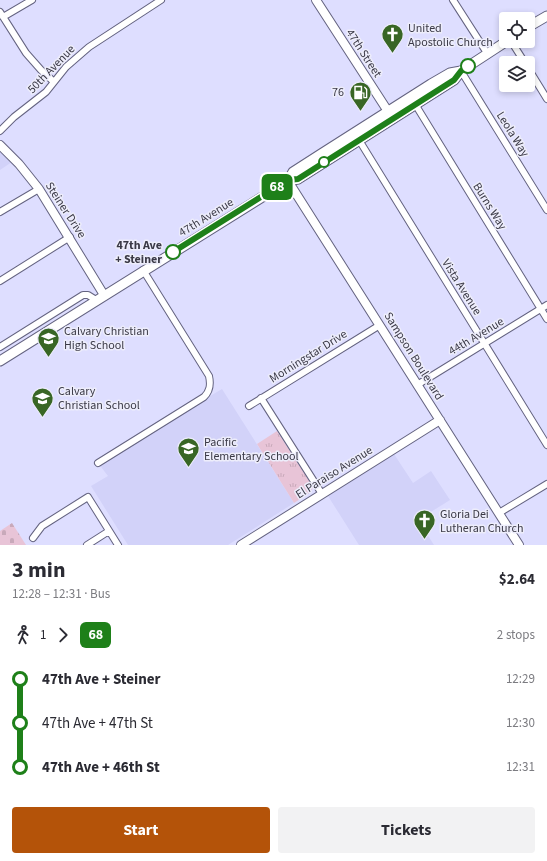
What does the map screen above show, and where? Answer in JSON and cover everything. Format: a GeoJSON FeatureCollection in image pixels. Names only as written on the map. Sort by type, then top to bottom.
{"type":"FeatureCollection","features":[{"type":"Feature","properties":{"kind":"main road"},"geometry":{"type":"LineString","coordinates":[[535,23],[547,16]]}},
{"type":"Feature","properties":{"kind":"main road","name":"47th Avenue"},"geometry":{"type":"LineString","coordinates":[[288,180],[293,172],[390,115],[415,104],[454,80],[461,71],[499,46]]}},
{"type":"Feature","properties":{"kind":"main road","name":"47th Avenue"},"geometry":{"type":"LineString","coordinates":[[0,361],[288,180],[298,179],[359,140],[390,115],[450,73],[461,71]]}},
{"type":"Feature","properties":{"kind":"street"},"geometry":{"type":"LineString","coordinates":[[32,0],[2,15],[29,58],[54,82]]}},
{"type":"Feature","properties":{"kind":"street"},"geometry":{"type":"LineString","coordinates":[[146,0],[151,7]]}},
{"type":"Feature","properties":{"kind":"street","name":"50th Avenue"},"geometry":{"type":"LineString","coordinates":[[0,131],[14,117],[38,99],[74,59],[89,47],[161,0]]}},
{"type":"Feature","properties":{"kind":"street","name":"47th Street"},"geometry":{"type":"LineString","coordinates":[[316,0],[390,115]]}},
{"type":"Feature","properties":{"kind":"street"},"geometry":{"type":"LineString","coordinates":[[453,0],[487,53]]}},
{"type":"Feature","properties":{"kind":"street","name":"Leola Way"},"geometry":{"type":"LineString","coordinates":[[461,71],[547,210]]}},
{"type":"Feature","properties":{"kind":"street"},"geometry":{"type":"LineString","coordinates":[[415,104],[417,99],[442,82],[450,73]]}},
{"type":"Feature","properties":{"kind":"street"},"geometry":{"type":"LineString","coordinates":[[535,79],[547,99]]}},
{"type":"Feature","properties":{"kind":"street","name":"Burns Way"},"geometry":{"type":"LineString","coordinates":[[415,104],[547,319]]}},
{"type":"Feature","properties":{"kind":"street","name":"Vista Avenue"},"geometry":{"type":"LineString","coordinates":[[359,140],[547,445]]}},
{"type":"Feature","properties":{"kind":"street","name":"Steiner Drive"},"geometry":{"type":"LineString","coordinates":[[0,145],[19,164],[39,188],[104,295]]}},
{"type":"Feature","properties":{"kind":"street","name":"Sampson Boulevard"},"geometry":{"type":"LineString","coordinates":[[288,180],[519,545]]}},
{"type":"Feature","properties":{"kind":"street"},"geometry":{"type":"LineString","coordinates":[[0,212],[39,188]]}},
{"type":"Feature","properties":{"kind":"street"},"geometry":{"type":"LineString","coordinates":[[0,281],[70,237]]}},
{"type":"Feature","properties":{"kind":"street"},"geometry":{"type":"LineString","coordinates":[[98,462],[204,397],[210,388],[209,376],[143,270]]}},
{"type":"Feature","properties":{"kind":"street"},"geometry":{"type":"LineString","coordinates":[[0,347],[83,295],[88,295],[96,300]]}},
{"type":"Feature","properties":{"kind":"street","name":"44th Avenue"},"geometry":{"type":"LineString","coordinates":[[417,385],[547,305]]}},
{"type":"Feature","properties":{"kind":"street","name":"Morningstar Drive"},"geometry":{"type":"LineString","coordinates":[[249,406],[380,325]]}},
{"type":"Feature","properties":{"kind":"street"},"geometry":{"type":"LineString","coordinates":[[262,398],[322,494]]}},
{"type":"Feature","properties":{"kind":"street","name":"El Paraiso Avenue"},"geometry":{"type":"LineString","coordinates":[[241,545],[440,420]]}},
{"type":"Feature","properties":{"kind":"street"},"geometry":{"type":"LineString","coordinates":[[499,513],[547,484]]}},
{"type":"Feature","properties":{"kind":"street"},"geometry":{"type":"LineString","coordinates":[[33,538],[42,526],[88,497],[118,545]]}},
{"type":"Feature","properties":{"kind":"street"},"geometry":{"type":"LineString","coordinates":[[87,545],[110,531]]}},
{"type":"Feature","properties":{"kind":"shaded area"},"geometry":{"type":"Polygon","coordinates":[[[0,151],[12,162],[0,170],[0,151]]]}},
{"type":"Feature","properties":{"kind":"shaded area","name":"Pacific Elementary School"},"geometry":{"type":"Polygon","coordinates":[[[222,389],[294,503],[228,545],[128,545],[91,486],[108,476],[98,463],[222,389]]]}},
{"type":"Feature","properties":{"kind":"shaded area"},"geometry":{"type":"Polygon","coordinates":[[[394,454],[413,483],[431,471],[450,500],[418,520],[434,545],[359,545],[328,496],[394,454]]]}},
{"type":"Feature","properties":{"kind":"green space"},"geometry":{"type":"Polygon","coordinates":[[[277,431],[313,487],[311,492],[294,503],[257,444],[277,431]]]}},
{"type":"Feature","properties":{"kind":"green space"},"geometry":{"type":"Polygon","coordinates":[[[12,523],[26,545],[0,545],[0,531],[12,523]]]}},
{"type":"Feature","properties":{"kind":"bus line","name":"68"},"geometry":{"type":"LineString","coordinates":[[173,252],[288,180],[298,179],[454,80],[461,71],[468,66]]}},
{"type":"Feature","properties":{"kind":"place","name":"United Apostolic Church"},"geometry":{"type":"Point","coordinates":[392,54]}},
{"type":"Feature","properties":{"kind":"place","name":"76"},"geometry":{"type":"Point","coordinates":[360,112]}},
{"type":"Feature","properties":{"kind":"place","name":"47th Ave + Steiner"},"geometry":{"type":"Point","coordinates":[173,252]}},
{"type":"Feature","properties":{"kind":"place","name":"Calvary Christian High School"},"geometry":{"type":"Point","coordinates":[48,358]}},
{"type":"Feature","properties":{"kind":"place","name":"Calvary Christian School"},"geometry":{"type":"Point","coordinates":[42,418]}},
{"type":"Feature","properties":{"kind":"place","name":"Pacific Elementary School"},"geometry":{"type":"Point","coordinates":[188,468]}},
{"type":"Feature","properties":{"kind":"place","name":"Gloria Dei Lutheran Church"},"geometry":{"type":"Point","coordinates":[424,540]}}]}
